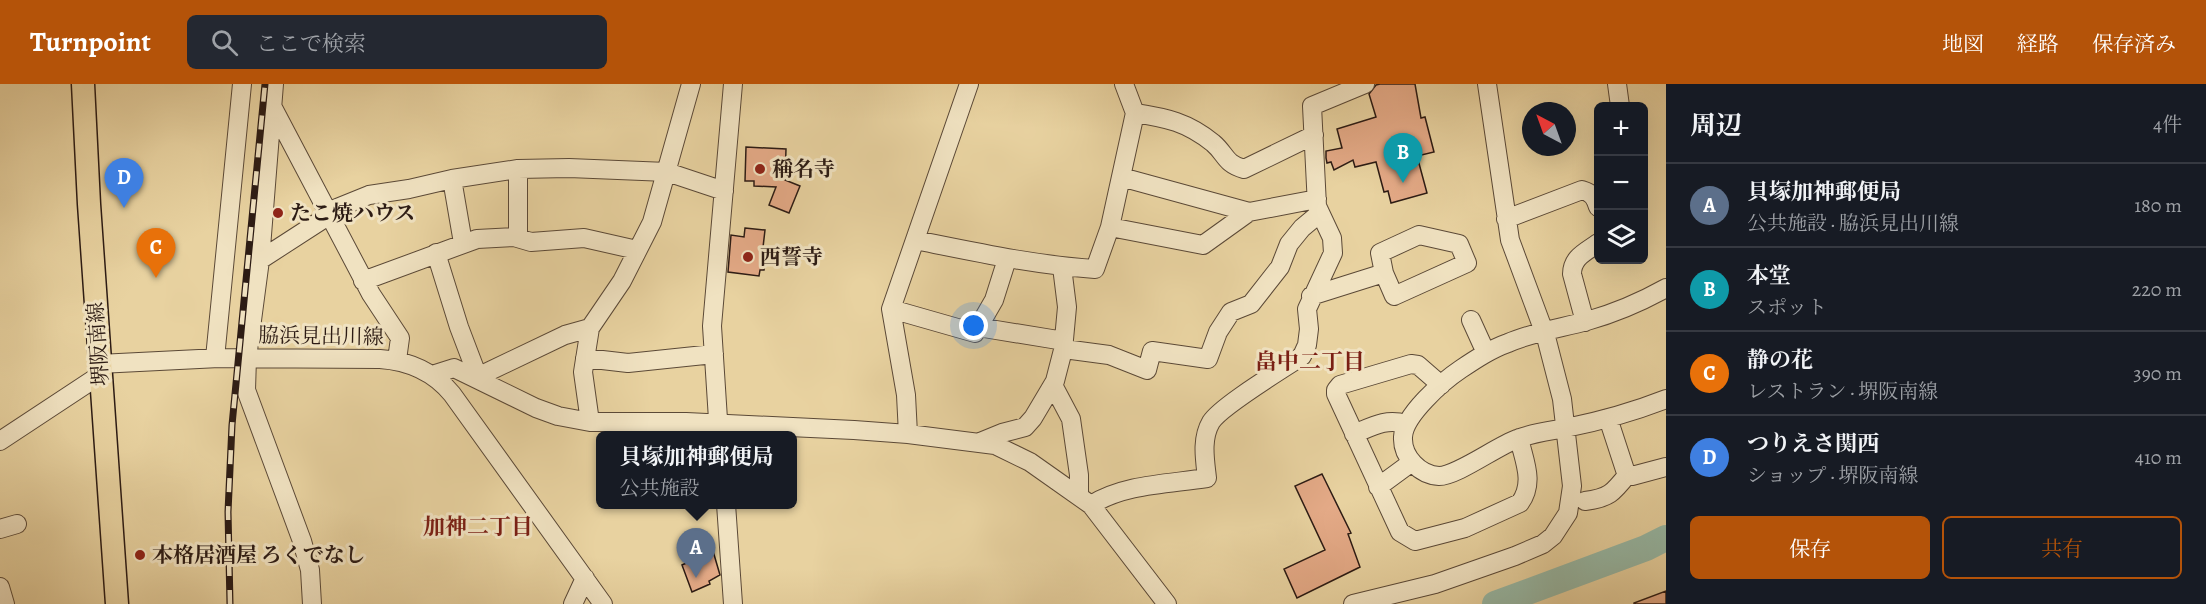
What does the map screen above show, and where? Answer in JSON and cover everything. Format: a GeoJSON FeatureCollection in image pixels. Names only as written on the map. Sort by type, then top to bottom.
{"type":"FeatureCollection","features":[{"type":"Feature","properties":{"kind":"main road","name":"堺阪南線"},"geometry":{"type":"LineString","coordinates":[[83,84],[117,604]]}},
{"type":"Feature","properties":{"kind":"street"},"geometry":{"type":"LineString","coordinates":[[215,358],[242,84]]}},
{"type":"Feature","properties":{"kind":"street"},"geometry":{"type":"LineString","coordinates":[[590,422],[583,372],[590,328],[622,281],[652,222],[691,84]]}},
{"type":"Feature","properties":{"kind":"street"},"geometry":{"type":"LineString","coordinates":[[718,430],[712,326],[733,84]]}},
{"type":"Feature","properties":{"kind":"street"},"geometry":{"type":"LineString","coordinates":[[908,434],[906,395],[891,309],[969,84]]}},
{"type":"Feature","properties":{"kind":"street"},"geometry":{"type":"LineString","coordinates":[[915,240],[1006,259],[1095,269],[1110,227],[1136,113],[1124,84]]}},
{"type":"Feature","properties":{"kind":"street"},"geometry":{"type":"LineString","coordinates":[[1085,500],[1139,488],[1207,478],[1206,435],[1211,423],[1224,410],[1302,356],[1307,345],[1309,329],[1307,309],[1311,296],[1333,253],[1332,238],[1318,206],[1312,105],[1336,90],[1365,84]]}},
{"type":"Feature","properties":{"kind":"street"},"geometry":{"type":"LineString","coordinates":[[1353,604],[1435,584],[1476,571],[1543,544],[1553,536],[1568,513],[1571,476],[1562,399],[1544,331],[1510,240],[1487,84]]}},
{"type":"Feature","properties":{"kind":"street"},"geometry":{"type":"LineString","coordinates":[[1617,84],[1619,102]]}},
{"type":"Feature","properties":{"kind":"street"},"geometry":{"type":"LineString","coordinates":[[277,92],[328,214],[363,281],[400,338],[397,360]]}},
{"type":"Feature","properties":{"kind":"street"},"geometry":{"type":"LineString","coordinates":[[277,92],[260,260],[247,358],[246,390],[302,541],[310,570],[312,604]]}},
{"type":"Feature","properties":{"kind":"street"},"geometry":{"type":"LineString","coordinates":[[1136,113],[1172,119],[1194,129],[1215,144],[1233,166],[1244,169],[1314,135]]}},
{"type":"Feature","properties":{"kind":"street"},"geometry":{"type":"LineString","coordinates":[[260,260],[328,214],[369,195],[518,169],[569,168],[668,172],[724,191]]}},
{"type":"Feature","properties":{"kind":"street"},"geometry":{"type":"LineString","coordinates":[[518,169],[518,238]]}},
{"type":"Feature","properties":{"kind":"street"},"geometry":{"type":"LineString","coordinates":[[1121,177],[1249,212],[1318,206]]}},
{"type":"Feature","properties":{"kind":"street"},"geometry":{"type":"LineString","coordinates":[[452,179],[463,243]]}},
{"type":"Feature","properties":{"kind":"street"},"geometry":{"type":"LineString","coordinates":[[1506,219],[1582,190],[1594,196]]}},
{"type":"Feature","properties":{"kind":"street"},"geometry":{"type":"LineString","coordinates":[[978,327],[1109,355],[1147,370],[1152,351],[1208,359],[1218,332],[1231,312],[1251,304],[1280,267],[1289,244],[1318,206]]}},
{"type":"Feature","properties":{"kind":"street"},"geometry":{"type":"LineString","coordinates":[[1110,227],[1203,245],[1249,212]]}},
{"type":"Feature","properties":{"kind":"street"},"geometry":{"type":"LineString","coordinates":[[1419,235],[1459,244],[1467,262],[1394,296],[1384,273],[1380,253],[1419,235]]}},
{"type":"Feature","properties":{"kind":"street"},"geometry":{"type":"LineString","coordinates":[[363,281],[436,252],[477,239],[518,238],[531,242],[584,238],[637,250]]}},
{"type":"Feature","properties":{"kind":"street"},"geometry":{"type":"LineString","coordinates":[[1585,322],[1572,274],[1572,266],[1575,259],[1594,246]]}},
{"type":"Feature","properties":{"kind":"street"},"geometry":{"type":"LineString","coordinates":[[436,252],[476,378]]}},
{"type":"Feature","properties":{"kind":"street"},"geometry":{"type":"LineString","coordinates":[[891,309],[975,333],[994,300],[1006,259]]}},
{"type":"Feature","properties":{"kind":"street"},"geometry":{"type":"LineString","coordinates":[[980,442],[1025,427],[1053,385],[1064,345],[1067,307],[1062,267]]}},
{"type":"Feature","properties":{"kind":"street"},"geometry":{"type":"LineString","coordinates":[[1311,296],[1384,273]]}},
{"type":"Feature","properties":{"kind":"street"},"geometry":{"type":"LineString","coordinates":[[1666,288],[1643,301],[1585,322],[1544,331],[1486,353],[1441,385],[1406,424],[1403,443],[1412,462],[1429,474],[1442,476],[1519,438],[1608,418],[1666,399]]}},
{"type":"Feature","properties":{"kind":"street"},"geometry":{"type":"LineString","coordinates":[[1471,320],[1486,353]]}},
{"type":"Feature","properties":{"kind":"street"},"geometry":{"type":"LineString","coordinates":[[476,378],[565,335],[590,328]]}},
{"type":"Feature","properties":{"kind":"street"},"geometry":{"type":"LineString","coordinates":[[585,358],[628,363],[714,354]]}},
{"type":"Feature","properties":{"kind":"street","name":"脇浜見出川線"},"geometry":{"type":"LineString","coordinates":[[100,370],[215,358],[397,360],[432,375],[442,382],[452,394],[603,604]]}},
{"type":"Feature","properties":{"kind":"street"},"geometry":{"type":"LineString","coordinates":[[1441,385],[1418,364],[1411,364],[1340,385],[1336,390],[1377,487],[1400,532],[1409,539],[1415,541],[1465,528],[1520,503],[1529,480],[1519,438]]}},
{"type":"Feature","properties":{"kind":"street"},"geometry":{"type":"LineString","coordinates":[[432,375],[454,368],[536,408],[558,416],[590,422],[766,431]]}},
{"type":"Feature","properties":{"kind":"street"},"geometry":{"type":"LineString","coordinates":[[0,441],[100,370]]}},
{"type":"Feature","properties":{"kind":"street"},"geometry":{"type":"LineString","coordinates":[[1053,385],[1071,419],[1085,500]]}},
{"type":"Feature","properties":{"kind":"street"},"geometry":{"type":"LineString","coordinates":[[1608,418],[1623,469],[1628,474],[1632,476],[1646,474],[1666,468]]}},
{"type":"Feature","properties":{"kind":"street"},"geometry":{"type":"LineString","coordinates":[[1354,434],[1384,421],[1394,420],[1406,424]]}},
{"type":"Feature","properties":{"kind":"street"},"geometry":{"type":"LineString","coordinates":[[797,432],[908,434],[980,442],[1012,452],[1085,500],[1167,604]]}},
{"type":"Feature","properties":{"kind":"street"},"geometry":{"type":"LineString","coordinates":[[1377,487],[1412,462]]}},
{"type":"Feature","properties":{"kind":"street"},"geometry":{"type":"LineString","coordinates":[[1585,501],[1603,499],[1611,494],[1628,474]]}},
{"type":"Feature","properties":{"kind":"street"},"geometry":{"type":"LineString","coordinates":[[726,509],[733,604]]}},
{"type":"Feature","properties":{"kind":"street"},"geometry":{"type":"LineString","coordinates":[[573,604],[585,578]]}},
{"type":"Feature","properties":{"kind":"street"},"geometry":{"type":"LineString","coordinates":[[0,587],[5,604]]}},
{"type":"Feature","properties":{"kind":"building"},"geometry":{"type":"Polygon","coordinates":[[[1415,84],[1421,118],[1425,117],[1434,152],[1417,156],[1427,193],[1391,203],[1388,191],[1384,192],[1376,162],[1355,167],[1353,160],[1334,170],[1331,162],[1327,163],[1326,158],[1326,151],[1342,148],[1337,129],[1376,117],[1369,94],[1376,85],[1415,84]]]}},
{"type":"Feature","properties":{"kind":"building"},"geometry":{"type":"Polygon","coordinates":[[[746,147],[786,149],[785,180],[800,186],[789,213],[769,205],[776,187],[754,186],[754,181],[745,181],[746,147]]]}},
{"type":"Feature","properties":{"kind":"building"},"geometry":{"type":"Polygon","coordinates":[[[745,228],[765,230],[762,256],[766,257],[764,270],[760,270],[759,276],[728,272],[731,235],[744,237],[745,228]]]}},
{"type":"Feature","properties":{"kind":"building"},"geometry":{"type":"Polygon","coordinates":[[[1322,474],[1351,533],[1348,534],[1360,567],[1297,598],[1284,569],[1325,550],[1295,486],[1322,474]]]}},
{"type":"Feature","properties":{"kind":"building"},"geometry":{"type":"Polygon","coordinates":[[[713,551],[720,575],[709,581],[710,584],[692,592],[682,565],[713,551]]]}},
{"type":"Feature","properties":{"kind":"building"},"geometry":{"type":"Polygon","coordinates":[[[1666,591],[1666,604],[1634,604],[1634,603],[1666,591]]]}},
{"type":"Feature","properties":{"kind":"waterway"},"geometry":{"type":"LineString","coordinates":[[1495,604],[1646,548],[1666,538]]}},
{"type":"Feature","properties":{"kind":"railway"},"geometry":{"type":"LineString","coordinates":[[230,604],[228,512],[232,425],[265,84]]}},
{"type":"Feature","properties":{"kind":"place","name":"稱名寺"},"geometry":{"type":"Point","coordinates":[760,169]}},
{"type":"Feature","properties":{"kind":"place","name":"本堂"},"geometry":{"type":"Point","coordinates":[1403,183]}},
{"type":"Feature","properties":{"kind":"place","name":"つりえさ関西"},"geometry":{"type":"Point","coordinates":[124,208]}},
{"type":"Feature","properties":{"kind":"place","name":"たこ焼ハウス"},"geometry":{"type":"Point","coordinates":[278,213]}},
{"type":"Feature","properties":{"kind":"place","name":"西誓寺"},"geometry":{"type":"Point","coordinates":[748,257]}},
{"type":"Feature","properties":{"kind":"place","name":"静の花"},"geometry":{"type":"Point","coordinates":[156,278]}},
{"type":"Feature","properties":{"kind":"place","name":"本格居酒屋 ろくでなし"},"geometry":{"type":"Point","coordinates":[140,555]}},
{"type":"Feature","properties":{"kind":"place","name":"貝塚加神郵便局"},"geometry":{"type":"Point","coordinates":[696,578]}},
{"type":"Feature","properties":{"kind":"district","name":"畠中二丁目"},"geometry":{"type":"Point","coordinates":[1310,362]}},
{"type":"Feature","properties":{"kind":"district","name":"加神二丁目"},"geometry":{"type":"Point","coordinates":[478,527]}}]}
